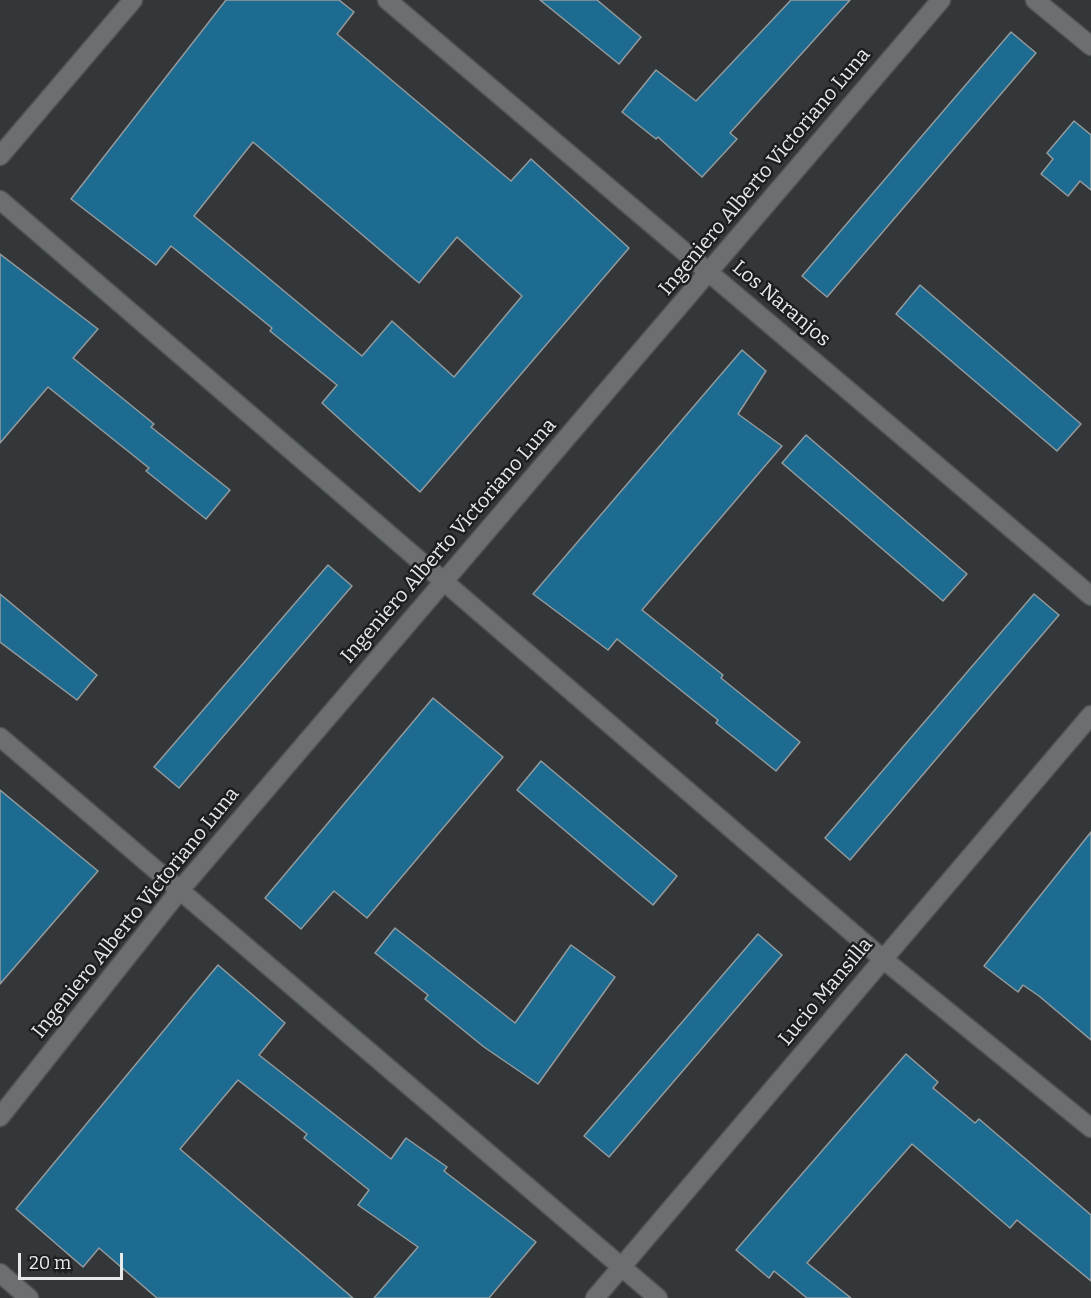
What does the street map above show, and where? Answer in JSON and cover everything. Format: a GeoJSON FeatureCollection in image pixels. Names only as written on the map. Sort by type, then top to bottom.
{"type":"FeatureCollection","features":[{"type":"Feature","properties":{"kind":"street"},"geometry":{"type":"LineString","coordinates":[[0,156],[133,0]]}},
{"type":"Feature","properties":{"kind":"street","name":"Los Naranjos"},"geometry":{"type":"LineString","coordinates":[[387,0],[1091,596]]}},
{"type":"Feature","properties":{"kind":"street","name":"Ingeniero Alberto Victoriano Luna"},"geometry":{"type":"LineString","coordinates":[[0,1118],[180,890],[941,0]]}},
{"type":"Feature","properties":{"kind":"street"},"geometry":{"type":"LineString","coordinates":[[1035,0],[1091,46]]}},
{"type":"Feature","properties":{"kind":"street"},"geometry":{"type":"LineString","coordinates":[[0,200],[883,959],[1091,1128]]}},
{"type":"Feature","properties":{"kind":"street","name":"Lucio Mansilla"},"geometry":{"type":"LineString","coordinates":[[595,1298],[1091,715]]}},
{"type":"Feature","properties":{"kind":"street"},"geometry":{"type":"LineString","coordinates":[[0,737],[658,1298]]}},
{"type":"Feature","properties":{"kind":"street"},"geometry":{"type":"LineString","coordinates":[[0,1273],[29,1298]]}},
{"type":"Feature","properties":{"kind":"building"},"geometry":{"type":"Polygon","coordinates":[[[226,0],[339,0],[354,12],[337,34],[511,181],[531,159],[629,248],[420,492],[322,403],[337,385],[270,331],[272,328],[171,246],[156,265],[71,199],[226,0]],[[253,142],[194,216],[362,356],[392,321],[454,377],[522,296],[457,237],[419,283],[253,142]]]}},
{"type":"Feature","properties":{"kind":"building"},"geometry":{"type":"Polygon","coordinates":[[[540,0],[597,0],[641,37],[619,64],[540,0]]]}},
{"type":"Feature","properties":{"kind":"building"},"geometry":{"type":"Polygon","coordinates":[[[791,0],[850,0],[730,133],[737,139],[702,177],[658,137],[656,139],[622,112],[656,70],[696,101],[791,0]]]}},
{"type":"Feature","properties":{"kind":"building"},"geometry":{"type":"Polygon","coordinates":[[[1011,32],[1036,53],[827,297],[802,276],[1011,32]]]}},
{"type":"Feature","properties":{"kind":"building"},"geometry":{"type":"Polygon","coordinates":[[[1074,121],[1091,135],[1091,190],[1080,181],[1068,196],[1041,174],[1053,159],[1047,153],[1074,121]]]}},
{"type":"Feature","properties":{"kind":"building"},"geometry":{"type":"Polygon","coordinates":[[[0,254],[98,329],[73,358],[154,424],[151,427],[230,490],[206,519],[146,471],[149,468],[48,387],[0,443],[0,254]]]}},
{"type":"Feature","properties":{"kind":"building"},"geometry":{"type":"Polygon","coordinates":[[[920,285],[1081,424],[1057,451],[896,314],[920,285]]]}},
{"type":"Feature","properties":{"kind":"building"},"geometry":{"type":"Polygon","coordinates":[[[742,350],[766,371],[738,414],[782,446],[642,610],[723,675],[721,678],[800,742],[776,771],[716,723],[718,720],[617,639],[608,650],[533,594],[742,350]]]}},
{"type":"Feature","properties":{"kind":"building"},"geometry":{"type":"Polygon","coordinates":[[[806,435],[967,574],[943,601],[782,463],[806,435]]]}},
{"type":"Feature","properties":{"kind":"building"},"geometry":{"type":"Polygon","coordinates":[[[328,565],[352,586],[179,788],[154,767],[328,565]]]}},
{"type":"Feature","properties":{"kind":"building"},"geometry":{"type":"Polygon","coordinates":[[[0,594],[97,675],[77,700],[0,642],[0,594]]]}},
{"type":"Feature","properties":{"kind":"building"},"geometry":{"type":"Polygon","coordinates":[[[1034,594],[1059,615],[850,860],[825,838],[1034,594]]]}},
{"type":"Feature","properties":{"kind":"building"},"geometry":{"type":"Polygon","coordinates":[[[433,698],[503,757],[367,918],[334,891],[301,929],[265,898],[433,698]]]}},
{"type":"Feature","properties":{"kind":"building"},"geometry":{"type":"Polygon","coordinates":[[[541,761],[677,876],[653,905],[517,790],[541,761]]]}},
{"type":"Feature","properties":{"kind":"building"},"geometry":{"type":"Polygon","coordinates":[[[0,790],[98,871],[0,984],[0,790]]]}},
{"type":"Feature","properties":{"kind":"building"},"geometry":{"type":"Polygon","coordinates":[[[1091,832],[1091,1040],[1039,996],[1023,985],[1018,992],[984,966],[1091,832]]]}},
{"type":"Feature","properties":{"kind":"building"},"geometry":{"type":"Polygon","coordinates":[[[395,928],[515,1023],[571,945],[615,977],[538,1084],[484,1047],[425,999],[428,995],[375,953],[395,928]]]}},
{"type":"Feature","properties":{"kind":"building"},"geometry":{"type":"Polygon","coordinates":[[[758,934],[782,955],[609,1157],[584,1136],[758,934]]]}},
{"type":"Feature","properties":{"kind":"building"},"geometry":{"type":"Polygon","coordinates":[[[218,965],[285,1023],[259,1055],[391,1159],[406,1138],[447,1167],[444,1171],[536,1242],[489,1298],[374,1298],[418,1247],[358,1205],[369,1190],[304,1138],[307,1134],[238,1080],[180,1149],[353,1298],[157,1298],[99,1248],[83,1267],[16,1209],[218,965]]]}},
{"type":"Feature","properties":{"kind":"building"},"geometry":{"type":"Polygon","coordinates":[[[906,1054],[938,1082],[933,1088],[975,1123],[979,1119],[1091,1215],[1091,1281],[1017,1220],[1010,1228],[912,1144],[807,1263],[851,1298],[807,1298],[774,1271],[769,1278],[736,1250],[906,1054]]]}}]}
